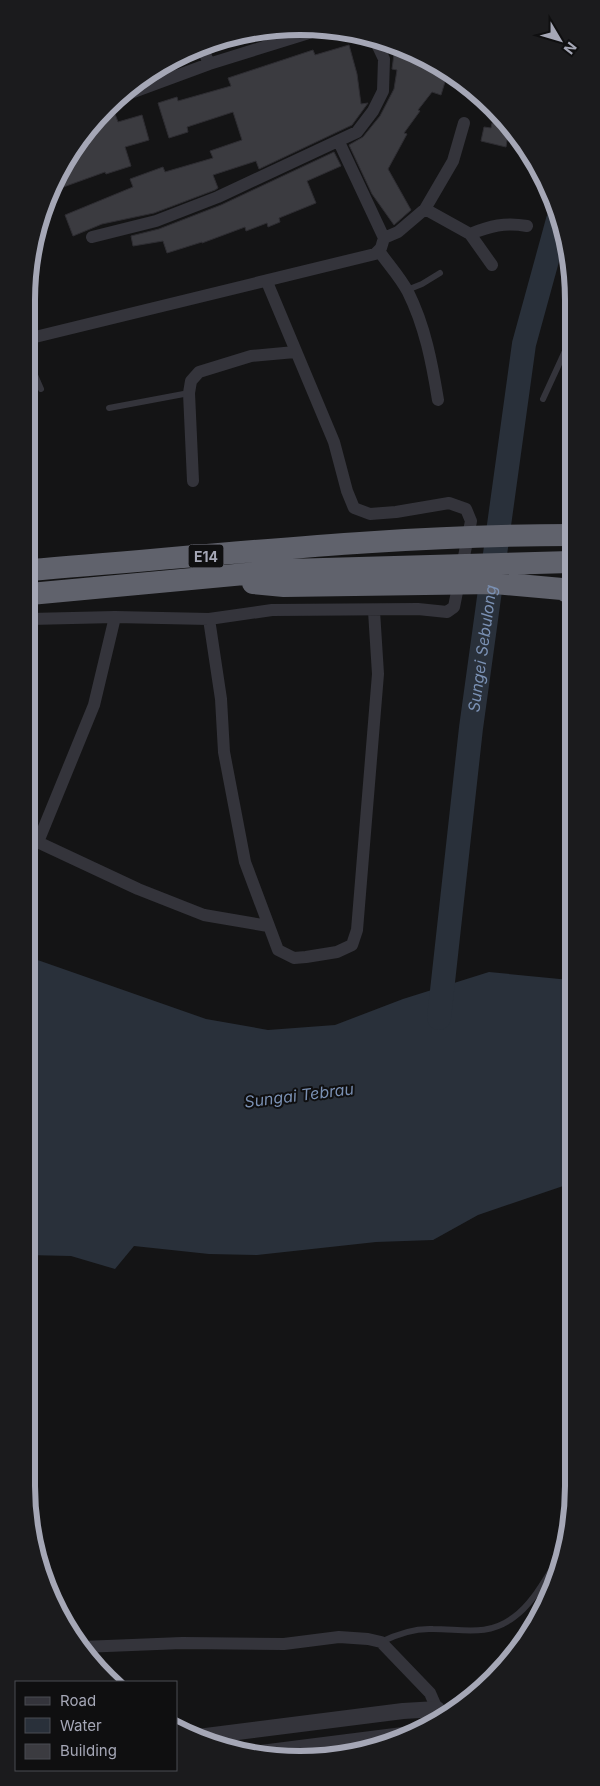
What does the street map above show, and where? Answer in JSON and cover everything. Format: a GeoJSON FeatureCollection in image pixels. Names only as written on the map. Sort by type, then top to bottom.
{"type":"FeatureCollection","features":[{"type":"Feature","properties":{"kind":"highway","name":"E14"},"geometry":{"type":"LineString","coordinates":[[35,570],[381,542],[500,535],[565,535]]}},
{"type":"Feature","properties":{"kind":"highway","name":"E14"},"geometry":{"type":"LineString","coordinates":[[35,594],[288,570],[565,562]]}},
{"type":"Feature","properties":{"kind":"highway"},"geometry":{"type":"LineString","coordinates":[[204,578],[284,586],[495,583],[565,592]]}},
{"type":"Feature","properties":{"kind":"street"},"geometry":{"type":"LineString","coordinates":[[140,90],[286,36]]}},
{"type":"Feature","properties":{"kind":"street"},"geometry":{"type":"LineString","coordinates":[[92,237],[156,221],[209,201],[357,132],[366,122],[383,91],[384,59],[378,47]]}},
{"type":"Feature","properties":{"kind":"street"},"geometry":{"type":"LineString","coordinates":[[204,53],[208,64]]}},
{"type":"Feature","properties":{"kind":"street"},"geometry":{"type":"LineString","coordinates":[[35,337],[370,257],[379,251],[384,238],[398,232],[425,209],[450,169],[464,123]]}},
{"type":"Feature","properties":{"kind":"street"},"geometry":{"type":"LineString","coordinates":[[339,142],[384,238]]}},
{"type":"Feature","properties":{"kind":"street"},"geometry":{"type":"LineString","coordinates":[[425,209],[470,234],[492,264]]}},
{"type":"Feature","properties":{"kind":"street"},"geometry":{"type":"LineString","coordinates":[[470,234],[494,225],[511,223],[527,226]]}},
{"type":"Feature","properties":{"kind":"street"},"geometry":{"type":"LineString","coordinates":[[379,251],[407,290],[417,312],[430,356],[438,400]]}},
{"type":"Feature","properties":{"kind":"street"},"geometry":{"type":"LineString","coordinates":[[35,619],[115,617],[209,619],[272,610],[374,611],[418,609],[447,612],[454,607],[470,521],[466,509],[449,503],[396,512],[370,514],[354,508],[346,491],[334,442],[267,282]]}},
{"type":"Feature","properties":{"kind":"street"},"geometry":{"type":"LineString","coordinates":[[193,481],[189,393],[191,381],[199,372],[251,356],[295,352]]}},
{"type":"Feature","properties":{"kind":"street"},"geometry":{"type":"LineString","coordinates":[[209,619],[220,699],[224,752],[245,862],[264,908],[268,926],[278,950],[294,958],[337,952],[352,945],[357,930],[378,674],[374,611]]}},
{"type":"Feature","properties":{"kind":"street"},"geometry":{"type":"LineString","coordinates":[[35,836],[94,705],[115,617]]}},
{"type":"Feature","properties":{"kind":"street"},"geometry":{"type":"LineString","coordinates":[[35,841],[138,889],[204,915],[268,926]]}},
{"type":"Feature","properties":{"kind":"street"},"geometry":{"type":"LineString","coordinates":[[90,1647],[182,1643],[284,1644],[339,1637],[368,1639],[381,1642],[430,1693],[436,1712]]}},
{"type":"Feature","properties":{"kind":"street"},"geometry":{"type":"LineString","coordinates":[[211,1735],[403,1711],[434,1714]]}},
{"type":"Feature","properties":{"kind":"street"},"geometry":{"type":"LineString","coordinates":[[284,1750],[384,1737]]}},
{"type":"Feature","properties":{"kind":"lane"},"geometry":{"type":"LineString","coordinates":[[407,290],[422,284],[440,273]]}},
{"type":"Feature","properties":{"kind":"lane"},"geometry":{"type":"LineString","coordinates":[[543,399],[565,351]]}},
{"type":"Feature","properties":{"kind":"lane"},"geometry":{"type":"LineString","coordinates":[[35,375],[41,389]]}},
{"type":"Feature","properties":{"kind":"lane"},"geometry":{"type":"LineString","coordinates":[[109,408],[189,393]]}},
{"type":"Feature","properties":{"kind":"lane"},"geometry":{"type":"LineString","coordinates":[[381,1642],[399,1633],[431,1628],[470,1632],[495,1628],[515,1617],[530,1600],[552,1568]]}},
{"type":"Feature","properties":{"kind":"water","name":"Sungai Tebrau"},"geometry":{"type":"Polygon","coordinates":[[[35,959],[206,1019],[268,1030],[335,1025],[403,999],[489,972],[565,980],[565,1185],[478,1215],[433,1240],[376,1242],[257,1255],[209,1254],[134,1246],[115,1269],[71,1256],[35,1255],[35,959]]]}},
{"type":"Feature","properties":{"kind":"building"},"geometry":{"type":"Polygon","coordinates":[[[349,45],[357,74],[361,104],[368,103],[352,125],[259,169],[256,161],[213,175],[218,188],[215,190],[154,213],[102,224],[73,236],[65,215],[133,187],[130,179],[163,167],[165,172],[213,158],[210,151],[242,140],[233,112],[187,127],[188,132],[169,138],[158,103],[177,97],[178,101],[231,86],[228,78],[313,50],[315,55],[349,45]]]}},
{"type":"Feature","properties":{"kind":"building"},"geometry":{"type":"Polygon","coordinates":[[[394,52],[417,62],[446,79],[441,95],[432,92],[418,110],[420,111],[404,133],[407,134],[388,169],[411,210],[394,225],[372,194],[349,145],[363,137],[380,116],[394,89],[397,70],[392,69],[394,52]]]}},
{"type":"Feature","properties":{"kind":"building"},"geometry":{"type":"Polygon","coordinates":[[[115,114],[118,122],[142,115],[149,140],[125,147],[131,166],[106,174],[105,172],[60,188],[80,153],[110,116],[115,114]]]}},
{"type":"Feature","properties":{"kind":"building"},"geometry":{"type":"Polygon","coordinates":[[[492,123],[499,125],[511,141],[507,140],[506,147],[481,141],[484,127],[491,128],[492,123]]]}},
{"type":"Feature","properties":{"kind":"building"},"geometry":{"type":"Polygon","coordinates":[[[334,152],[341,166],[307,181],[316,203],[279,218],[280,222],[268,227],[267,223],[246,231],[245,227],[202,243],[167,253],[163,241],[133,246],[131,236],[159,229],[221,205],[334,152]]]}},
{"type":"Feature","properties":{"kind":"waterway","name":"Sungei Sebulong"},"geometry":{"type":"LineString","coordinates":[[439,1018],[471,728],[524,344],[555,229]]}}]}
